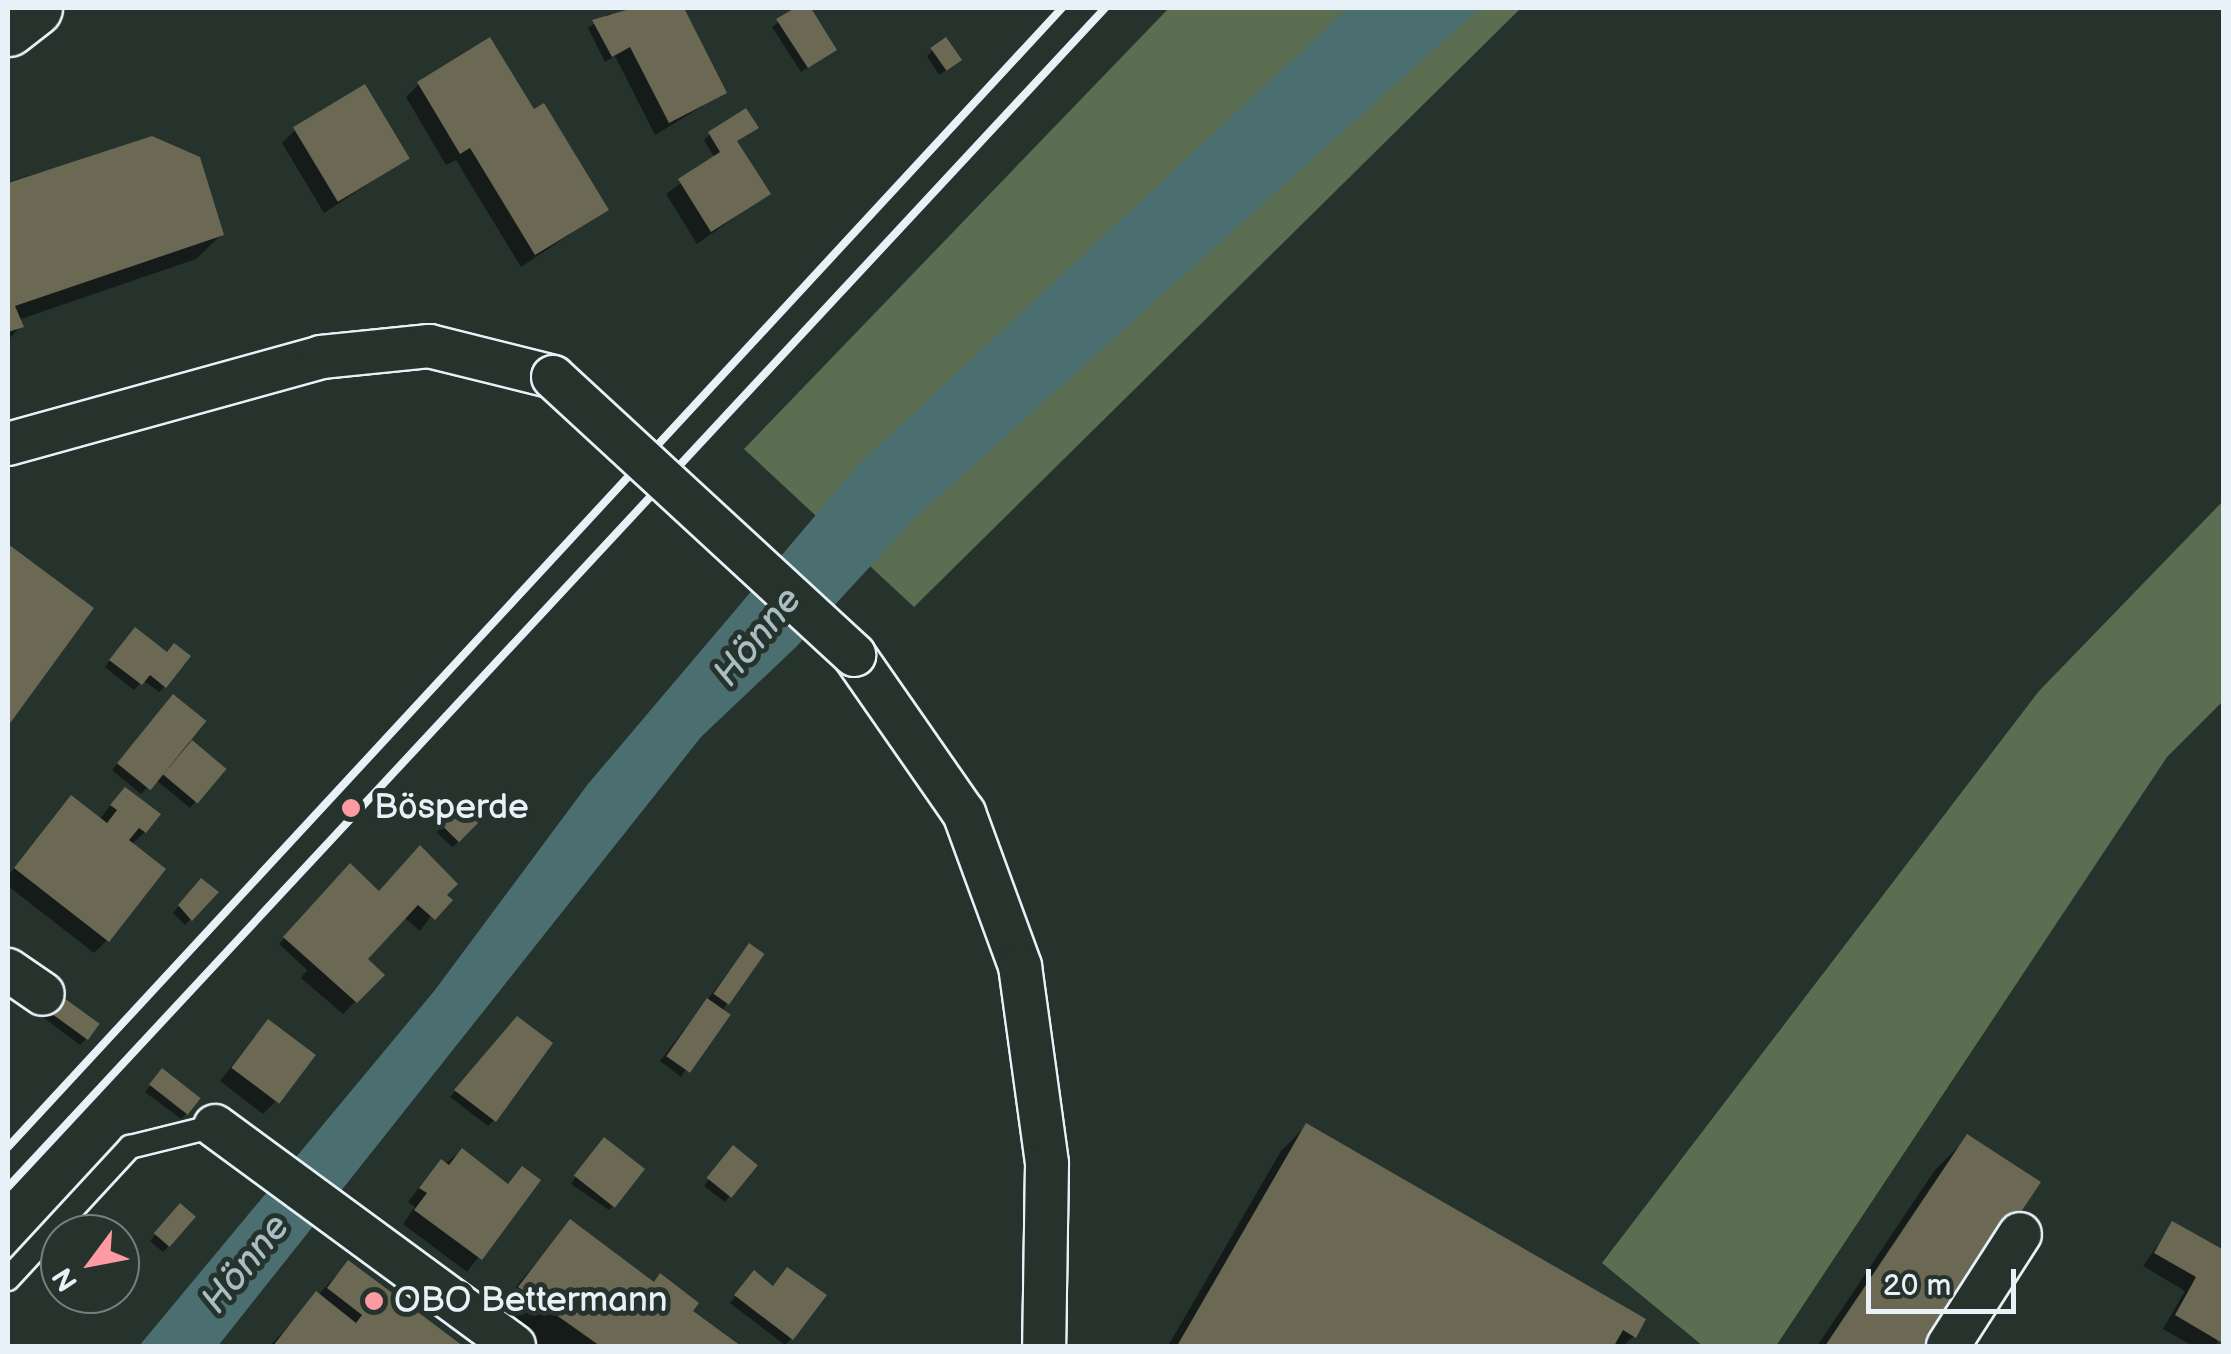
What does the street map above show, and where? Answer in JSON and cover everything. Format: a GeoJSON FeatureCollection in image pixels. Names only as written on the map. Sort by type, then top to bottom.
{"type":"FeatureCollection","features":[{"type":"Feature","properties":{"kind":"main road"},"geometry":{"type":"LineString","coordinates":[[8,28],[34,8]]}},
{"type":"Feature","properties":{"kind":"street"},"geometry":{"type":"LineString","coordinates":[[8,444],[321,357],[430,346],[553,377],[854,655],[964,813],[1020,966],[1048,1164],[1044,1346]]}},
{"type":"Feature","properties":{"kind":"street"},"geometry":{"type":"LineString","coordinates":[[8,970],[43,994]]}},
{"type":"Feature","properties":{"kind":"street"},"geometry":{"type":"LineString","coordinates":[[215,1126],[348,1230],[514,1346]]}},
{"type":"Feature","properties":{"kind":"street"},"geometry":{"type":"LineString","coordinates":[[1948,1346],[2020,1234]]}},
{"type":"Feature","properties":{"kind":"lane"},"geometry":{"type":"LineString","coordinates":[[8,1279],[130,1147],[215,1126]]}},
{"type":"Feature","properties":{"kind":"green space"},"geometry":{"type":"Polygon","coordinates":[[[1169,8],[1521,8],[914,607],[744,449],[1169,8]]]}},
{"type":"Feature","properties":{"kind":"green space"},"geometry":{"type":"Polygon","coordinates":[[[2223,501],[2223,701],[2167,757],[1776,1346],[1703,1346],[1602,1263],[2039,691],[2223,501]]]}},
{"type":"Feature","properties":{"kind":"water","name":"Hönne"},"geometry":{"type":"Polygon","coordinates":[[[1348,8],[1480,8],[914,519],[796,647],[701,737],[218,1346],[139,1346],[435,990],[588,784],[859,464],[1348,8]]]}},
{"type":"Feature","properties":{"kind":"building"},"geometry":{"type":"Polygon","coordinates":[[[633,8],[684,8],[727,93],[669,123],[630,47],[612,57],[592,20],[633,8]]]}},
{"type":"Feature","properties":{"kind":"building"},"geometry":{"type":"Polygon","coordinates":[[[795,8],[811,8],[837,50],[808,68],[776,19],[795,8]]]}},
{"type":"Feature","properties":{"kind":"building"},"geometry":{"type":"Polygon","coordinates":[[[490,37],[534,109],[544,103],[609,210],[535,255],[470,148],[460,154],[417,82],[490,37]]]}},
{"type":"Feature","properties":{"kind":"building"},"geometry":{"type":"Polygon","coordinates":[[[946,37],[962,60],[946,71],[930,48],[946,37]]]}},
{"type":"Feature","properties":{"kind":"building"},"geometry":{"type":"Polygon","coordinates":[[[365,84],[410,159],[338,202],[293,127],[365,84]]]}},
{"type":"Feature","properties":{"kind":"building"},"geometry":{"type":"Polygon","coordinates":[[[746,108],[759,128],[737,141],[771,194],[711,232],[678,179],[720,152],[708,132],[746,108]]]}},
{"type":"Feature","properties":{"kind":"building"},"geometry":{"type":"Polygon","coordinates":[[[152,136],[200,157],[224,235],[15,306],[24,327],[8,332],[8,183],[152,136]]]}},
{"type":"Feature","properties":{"kind":"building"},"geometry":{"type":"Polygon","coordinates":[[[8,544],[94,608],[8,726],[8,544]]]}},
{"type":"Feature","properties":{"kind":"building"},"geometry":{"type":"Polygon","coordinates":[[[135,627],[167,652],[174,643],[191,656],[166,688],[150,675],[142,685],[109,660],[135,627]]]}},
{"type":"Feature","properties":{"kind":"building"},"geometry":{"type":"Polygon","coordinates":[[[173,694],[206,721],[150,790],[117,763],[173,694]]]}},
{"type":"Feature","properties":{"kind":"building"},"geometry":{"type":"Polygon","coordinates":[[[192,740],[226,769],[198,803],[163,774],[192,740]]]}},
{"type":"Feature","properties":{"kind":"building"},"geometry":{"type":"Polygon","coordinates":[[[125,787],[161,814],[146,833],[139,828],[129,840],[166,869],[109,942],[14,868],[71,795],[107,823],[117,810],[110,805],[125,787]]]}},
{"type":"Feature","properties":{"kind":"building"},"geometry":{"type":"Polygon","coordinates":[[[466,797],[485,816],[459,842],[440,823],[466,797]]]}},
{"type":"Feature","properties":{"kind":"building"},"geometry":{"type":"Polygon","coordinates":[[[420,845],[458,884],[447,895],[453,900],[435,920],[418,905],[368,959],[385,975],[357,1003],[283,937],[350,863],[379,891],[420,845]]]}},
{"type":"Feature","properties":{"kind":"building"},"geometry":{"type":"Polygon","coordinates":[[[201,878],[219,892],[192,921],[178,905],[201,878]]]}},
{"type":"Feature","properties":{"kind":"building"},"geometry":{"type":"Polygon","coordinates":[[[749,943],[765,954],[729,1005],[713,994],[749,943]]]}},
{"type":"Feature","properties":{"kind":"building"},"geometry":{"type":"Polygon","coordinates":[[[60,995],[100,1024],[88,1040],[48,1011],[60,995]]]}},
{"type":"Feature","properties":{"kind":"building"},"geometry":{"type":"Polygon","coordinates":[[[707,998],[731,1015],[690,1073],[666,1056],[707,998]]]}},
{"type":"Feature","properties":{"kind":"building"},"geometry":{"type":"Polygon","coordinates":[[[517,1016],[553,1043],[496,1122],[454,1090],[517,1016]]]}},
{"type":"Feature","properties":{"kind":"building"},"geometry":{"type":"Polygon","coordinates":[[[268,1019],[316,1055],[279,1104],[231,1068],[268,1019]]]}},
{"type":"Feature","properties":{"kind":"building"},"geometry":{"type":"Polygon","coordinates":[[[162,1068],[201,1098],[188,1115],[149,1085],[162,1068]]]}},
{"type":"Feature","properties":{"kind":"building"},"geometry":{"type":"Polygon","coordinates":[[[1306,1123],[1646,1319],[1636,1338],[1623,1330],[1614,1346],[1177,1346],[1306,1123]]]}},
{"type":"Feature","properties":{"kind":"building"},"geometry":{"type":"Polygon","coordinates":[[[1967,1134],[2041,1182],[1931,1346],[1825,1346],[1967,1134]]]}},
{"type":"Feature","properties":{"kind":"building"},"geometry":{"type":"Polygon","coordinates":[[[604,1137],[645,1169],[615,1208],[574,1176],[604,1137]]]}},
{"type":"Feature","properties":{"kind":"building"},"geometry":{"type":"Polygon","coordinates":[[[733,1145],[758,1165],[731,1198],[707,1178],[733,1145]]]}},
{"type":"Feature","properties":{"kind":"building"},"geometry":{"type":"Polygon","coordinates":[[[462,1148],[508,1184],[522,1166],[541,1180],[482,1260],[414,1210],[427,1193],[419,1188],[441,1159],[449,1165],[462,1148]]]}},
{"type":"Feature","properties":{"kind":"building"},"geometry":{"type":"Polygon","coordinates":[[[180,1203],[196,1217],[170,1247],[154,1233],[180,1203]]]}},
{"type":"Feature","properties":{"kind":"building"},"geometry":{"type":"Polygon","coordinates":[[[570,1219],[654,1282],[660,1273],[699,1303],[693,1311],[741,1346],[600,1346],[518,1287],[570,1219]]]}},
{"type":"Feature","properties":{"kind":"building"},"geometry":{"type":"Polygon","coordinates":[[[2172,1221],[2224,1250],[2224,1344],[2175,1315],[2196,1277],[2154,1253],[2172,1221]]]}},
{"type":"Feature","properties":{"kind":"building","name":"OBO Bettermann"},"geometry":{"type":"Polygon","coordinates":[[[348,1260],[463,1346],[273,1346],[316,1291],[356,1323],[362,1315],[327,1288],[348,1260]]]}},
{"type":"Feature","properties":{"kind":"building"},"geometry":{"type":"Polygon","coordinates":[[[787,1267],[827,1295],[793,1340],[734,1295],[754,1270],[773,1286],[787,1267]]]}},
{"type":"Feature","properties":{"kind":"railway"},"geometry":{"type":"LineString","coordinates":[[8,1147],[1062,8]]}},
{"type":"Feature","properties":{"kind":"railway"},"geometry":{"type":"LineString","coordinates":[[8,1187],[1105,8]]}},
{"type":"Feature","properties":{"kind":"place","name":"Bösperde"},"geometry":{"type":"Point","coordinates":[351,808]}},
{"type":"Feature","properties":{"kind":"place","name":"OBO Bettermann"},"geometry":{"type":"Point","coordinates":[374,1301]}}]}
